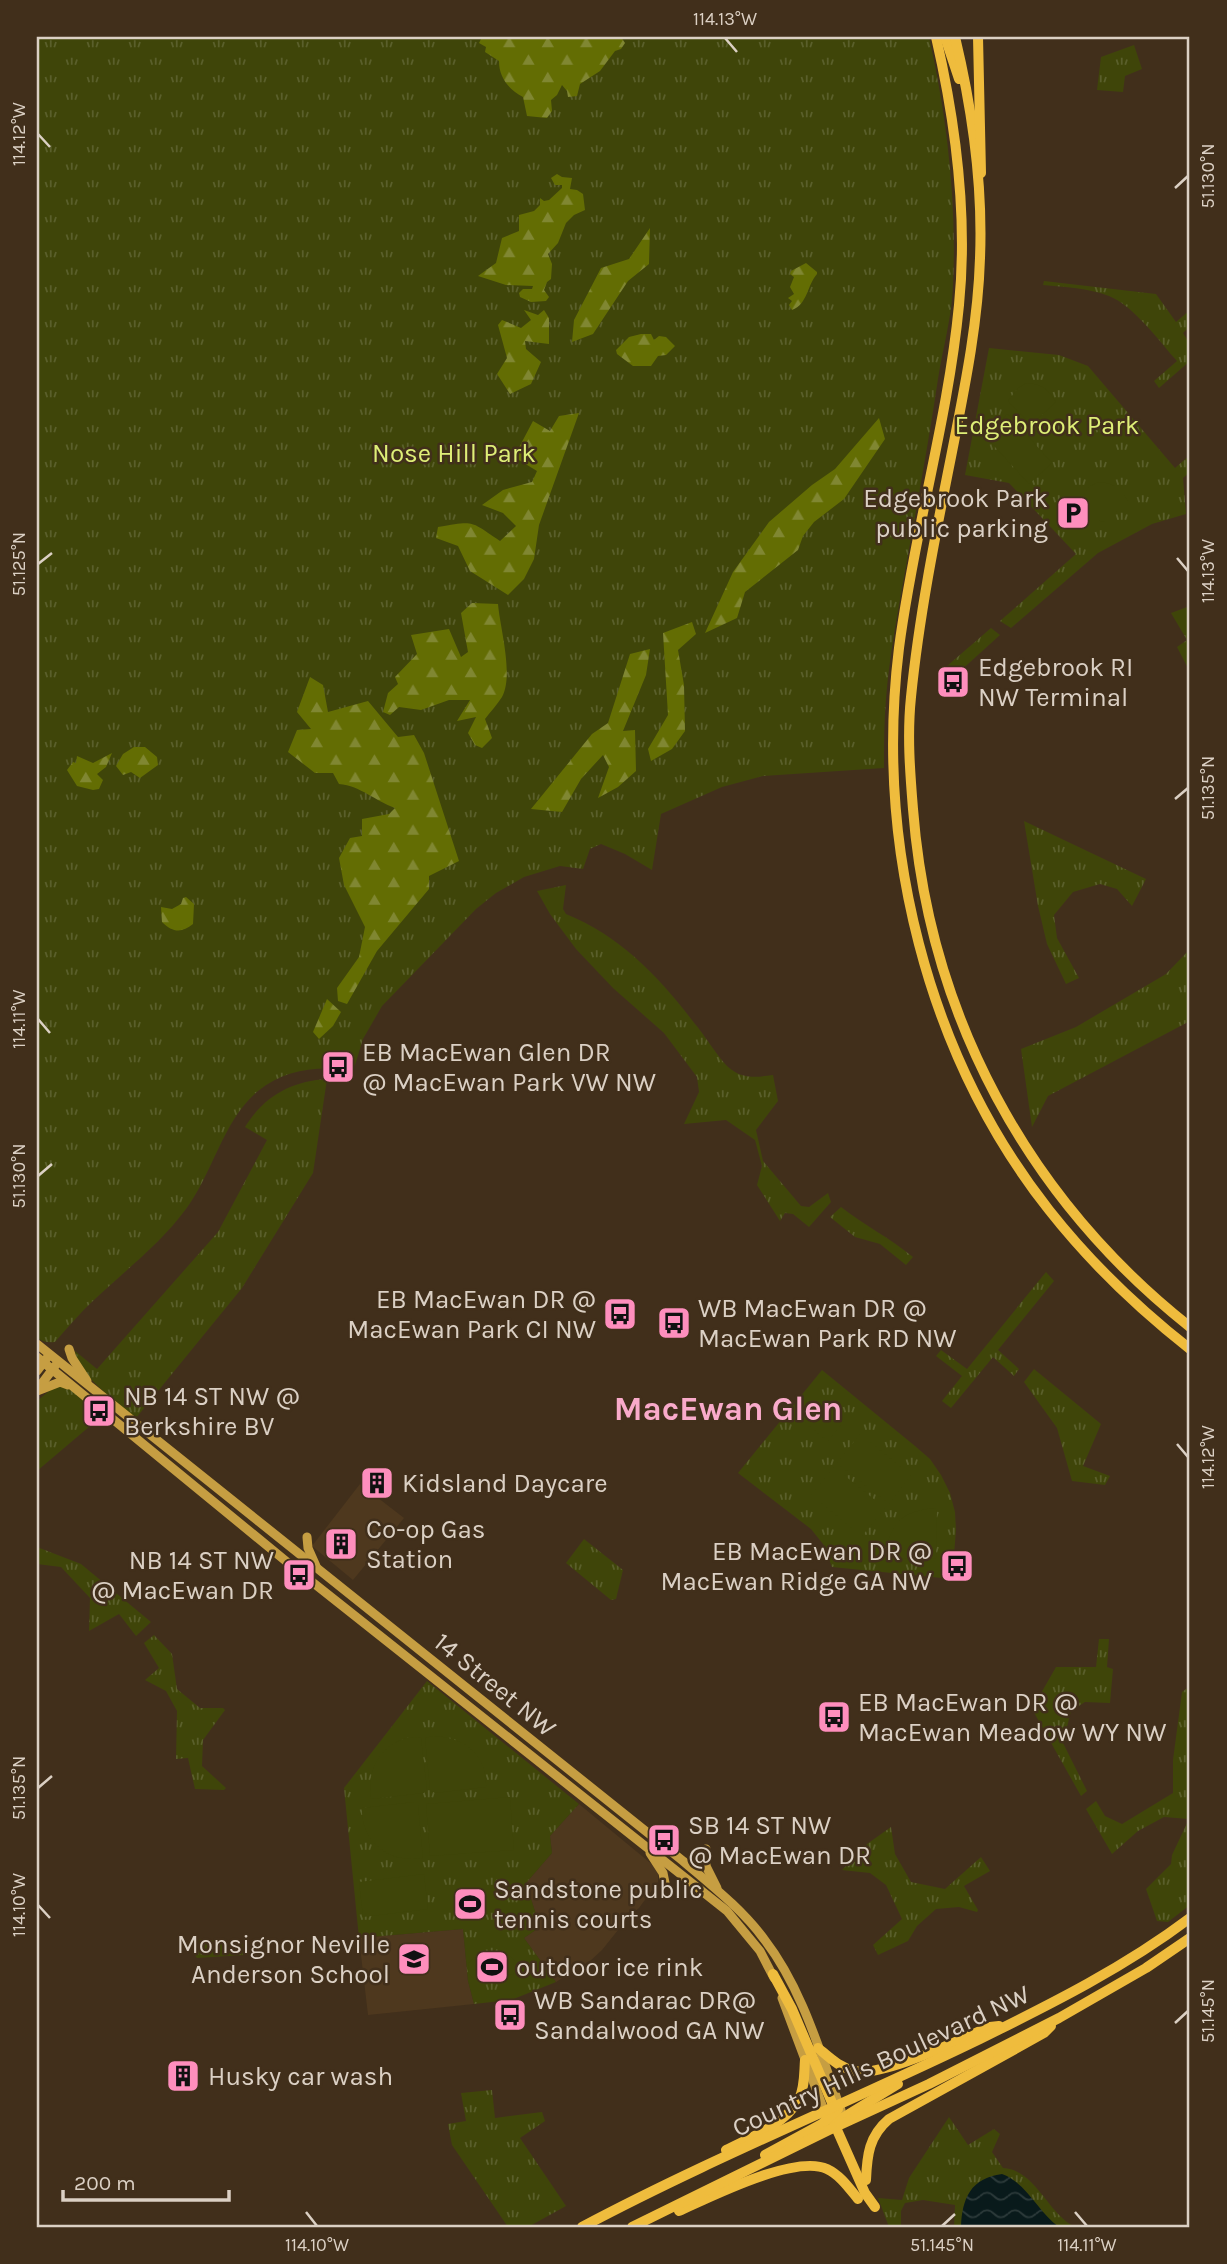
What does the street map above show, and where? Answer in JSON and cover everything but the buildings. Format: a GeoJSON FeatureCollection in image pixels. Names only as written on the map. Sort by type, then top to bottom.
{"type":"FeatureCollection","features":[{"type":"Feature","properties":{"kind":"main road"},"geometry":{"type":"LineString","coordinates":[[936,37],[957,150],[962,257],[948,389],[900,646],[894,707],[892,776],[900,852],[916,927],[947,1034],[968,1081],[995,1129],[1048,1209],[1077,1243],[1158,1324],[1190,1349]]}},
{"type":"Feature","properties":{"kind":"main road"},"geometry":{"type":"LineString","coordinates":[[945,37],[969,106]]}},
{"type":"Feature","properties":{"kind":"main road"},"geometry":{"type":"LineString","coordinates":[[955,37],[969,106],[979,187],[980,258],[969,362],[932,553],[911,701],[909,757],[916,848],[927,912],[962,1026],[984,1074],[1026,1148],[1080,1221],[1128,1272],[1190,1327]]}},
{"type":"Feature","properties":{"kind":"main road"},"geometry":{"type":"LineString","coordinates":[[978,37],[982,164],[979,187]]}},
{"type":"Feature","properties":{"kind":"main road","name":"14 Street NW"},"geometry":{"type":"LineString","coordinates":[[37,1344],[683,1861],[719,1893],[764,1938],[795,1991],[818,2048],[835,2118]]}},
{"type":"Feature","properties":{"kind":"main road"},"geometry":{"type":"LineString","coordinates":[[69,1349],[89,1386]]}},
{"type":"Feature","properties":{"kind":"main road"},"geometry":{"type":"LineString","coordinates":[[37,1371],[40,1360],[50,1354]]}},
{"type":"Feature","properties":{"kind":"main road","name":"14 Street NW"},"geometry":{"type":"LineString","coordinates":[[40,1360],[287,1562],[727,1911],[760,1951],[773,1974],[805,2060],[835,2118]]}},
{"type":"Feature","properties":{"kind":"main road"},"geometry":{"type":"LineString","coordinates":[[37,1390],[59,1361]]}},
{"type":"Feature","properties":{"kind":"main road"},"geometry":{"type":"LineString","coordinates":[[37,1390],[60,1382],[75,1388]]}},
{"type":"Feature","properties":{"kind":"main road"},"geometry":{"type":"LineString","coordinates":[[307,1537],[310,1554],[319,1570]]}},
{"type":"Feature","properties":{"kind":"main road"},"geometry":{"type":"LineString","coordinates":[[648,1849],[663,1874],[665,1883]]}},
{"type":"Feature","properties":{"kind":"main road"},"geometry":{"type":"LineString","coordinates":[[706,1849],[706,1866],[719,1893]]}},
{"type":"Feature","properties":{"kind":"main road","name":"Country Hills Boulevard NW"},"geometry":{"type":"LineString","coordinates":[[632,2227],[931,2063],[1110,1973],[1190,1917]]}},
{"type":"Feature","properties":{"kind":"main road","name":"Country Hills Boulevard NW"},"geometry":{"type":"LineString","coordinates":[[582,2227],[671,2182],[835,2118],[1059,2018],[1146,1968],[1190,1938]]}},
{"type":"Feature","properties":{"kind":"main road"},"geometry":{"type":"LineString","coordinates":[[773,1974],[792,2010],[865,2193],[875,2207]]}},
{"type":"Feature","properties":{"kind":"main road"},"geometry":{"type":"LineString","coordinates":[[866,2180],[868,2152],[882,2125],[1044,2034],[1059,2018]]}},
{"type":"Feature","properties":{"kind":"main road"},"geometry":{"type":"LineString","coordinates":[[818,2048],[846,2068],[856,2072],[874,2071],[990,2027],[1009,2024]]}},
{"type":"Feature","properties":{"kind":"main road"},"geometry":{"type":"LineString","coordinates":[[671,2182],[682,2173],[784,2116],[799,2098],[805,2060]]}},
{"type":"Feature","properties":{"kind":"main road"},"geometry":{"type":"LineString","coordinates":[[621,2227],[835,2118]]}},
{"type":"Feature","properties":{"kind":"main road"},"geometry":{"type":"LineString","coordinates":[[643,2227],[755,2179],[781,2170],[806,2166],[827,2169],[858,2199]]}},
{"type":"Feature","properties":{"kind":"shaded area"},"geometry":{"type":"Polygon","coordinates":[[[360,1484],[404,1518],[353,1580],[312,1546],[360,1484]]]}},
{"type":"Feature","properties":{"kind":"shaded area"},"geometry":{"type":"Polygon","coordinates":[[[579,1804],[654,1866],[658,1873],[658,1882],[602,1950],[590,1961],[556,1982],[524,1938],[540,1927],[526,1883],[552,1853],[550,1836],[579,1804]]]}},
{"type":"Feature","properties":{"kind":"shaded area","name":"Monsignor Neville Anderson School"},"geometry":{"type":"Polygon","coordinates":[[[463,1929],[468,1981],[474,2004],[368,2015],[359,1938],[463,1929]]]}},
{"type":"Feature","properties":{"kind":"green space","name":"Nose Hill Park"},"geometry":{"type":"Polygon","coordinates":[[[37,37],[929,37],[949,160],[954,254],[949,320],[891,655],[885,708],[884,768],[763,776],[722,787],[661,814],[652,870],[601,844],[590,849],[583,869],[560,866],[524,877],[496,893],[476,909],[382,1006],[363,1039],[355,1065],[349,1070],[325,1068],[290,1074],[268,1084],[246,1103],[227,1132],[186,1209],[154,1245],[90,1304],[55,1342],[43,1341],[37,1337],[37,37]]]}},
{"type":"Feature","properties":{"kind":"green space"},"geometry":{"type":"Polygon","coordinates":[[[482,37],[621,37],[625,43],[621,49],[615,51],[600,71],[580,84],[577,96],[568,97],[562,85],[551,100],[552,111],[547,118],[527,116],[523,97],[505,82],[499,61],[485,52],[486,47],[479,43],[482,37]]]}},
{"type":"Feature","properties":{"kind":"green space"},"geometry":{"type":"Polygon","coordinates":[[[1134,45],[1142,69],[1125,76],[1123,92],[1097,90],[1101,57],[1134,45]]]}},
{"type":"Feature","properties":{"kind":"green space"},"geometry":{"type":"Polygon","coordinates":[[[557,174],[572,178],[570,189],[583,194],[585,210],[566,223],[558,243],[548,254],[552,264],[551,279],[544,290],[549,297],[546,301],[531,302],[520,297],[519,293],[523,289],[532,289],[533,286],[506,285],[478,276],[496,263],[502,238],[519,231],[519,215],[534,211],[540,205],[540,198],[549,200],[562,188],[562,185],[555,185],[551,178],[557,174]]]}},
{"type":"Feature","properties":{"kind":"green space"},"geometry":{"type":"Polygon","coordinates":[[[650,228],[649,264],[628,281],[593,334],[572,342],[574,320],[601,268],[629,259],[650,228]]]}},
{"type":"Feature","properties":{"kind":"green space"},"geometry":{"type":"Polygon","coordinates":[[[806,263],[817,274],[804,299],[792,310],[789,305],[792,301],[788,298],[794,294],[790,287],[794,277],[790,274],[806,263]]]}},
{"type":"Feature","properties":{"kind":"green space"},"geometry":{"type":"Polygon","coordinates":[[[1044,281],[1156,294],[1176,322],[1190,310],[1190,326],[1183,333],[1190,344],[1190,361],[1159,388],[1154,381],[1177,361],[1137,316],[1109,296],[1043,285],[1044,281]]]}},
{"type":"Feature","properties":{"kind":"green space"},"geometry":{"type":"Polygon","coordinates":[[[524,310],[538,315],[544,310],[549,318],[549,344],[525,341],[526,349],[541,362],[531,384],[510,394],[497,374],[507,358],[498,325],[502,320],[521,328],[531,320],[524,310]]]}},
{"type":"Feature","properties":{"kind":"green space"},"geometry":{"type":"Polygon","coordinates":[[[651,334],[654,340],[659,336],[666,337],[675,346],[666,355],[658,356],[651,366],[633,366],[617,354],[616,350],[629,337],[651,334]]]}},
{"type":"Feature","properties":{"kind":"green space","name":"Edgebrook Park"},"geometry":{"type":"Polygon","coordinates":[[[989,348],[1059,355],[1088,366],[1175,468],[1190,455],[1190,472],[1183,478],[1186,514],[1152,524],[1098,553],[1011,628],[1000,621],[1076,554],[1009,483],[965,475],[989,348]]]}},
{"type":"Feature","properties":{"kind":"green space"},"geometry":{"type":"Polygon","coordinates":[[[1026,383],[1044,388],[1056,402],[1033,423],[1028,422],[1008,401],[1018,388],[1026,383]]]}},
{"type":"Feature","properties":{"kind":"green space"},"geometry":{"type":"Polygon","coordinates":[[[579,413],[539,525],[534,559],[524,579],[508,595],[470,571],[458,546],[436,538],[438,527],[471,524],[500,541],[516,526],[503,513],[482,505],[503,490],[532,482],[537,471],[514,457],[533,421],[550,431],[559,416],[579,413]]]}},
{"type":"Feature","properties":{"kind":"green space"},"geometry":{"type":"Polygon","coordinates":[[[1008,414],[1052,463],[1029,484],[984,435],[1008,414]]]}},
{"type":"Feature","properties":{"kind":"green space"},"geometry":{"type":"Polygon","coordinates":[[[879,418],[885,439],[844,499],[814,522],[803,536],[798,550],[745,592],[737,618],[705,633],[733,572],[769,522],[835,469],[879,418]]]}},
{"type":"Feature","properties":{"kind":"green space"},"geometry":{"type":"Polygon","coordinates":[[[1098,482],[1116,487],[1128,501],[1105,522],[1100,521],[1080,500],[1089,487],[1098,482]]]}},
{"type":"Feature","properties":{"kind":"green space"},"geometry":{"type":"Polygon","coordinates":[[[472,603],[498,604],[507,664],[502,697],[485,719],[492,738],[482,748],[475,745],[468,733],[476,717],[457,721],[470,700],[449,700],[421,710],[399,707],[390,715],[383,712],[388,693],[398,684],[395,677],[417,654],[411,635],[449,629],[461,657],[468,652],[461,613],[472,603]]]}},
{"type":"Feature","properties":{"kind":"green space"},"geometry":{"type":"Polygon","coordinates":[[[1190,606],[1190,672],[1177,647],[1187,640],[1171,613],[1190,606]]]}},
{"type":"Feature","properties":{"kind":"green space"},"geometry":{"type":"Polygon","coordinates":[[[692,622],[696,634],[678,650],[684,685],[685,731],[672,749],[651,761],[648,749],[668,715],[663,633],[692,622]]]}},
{"type":"Feature","properties":{"kind":"green space"},"geometry":{"type":"Polygon","coordinates":[[[991,628],[1000,635],[947,683],[947,666],[991,628]]]}},
{"type":"Feature","properties":{"kind":"green space"},"geometry":{"type":"Polygon","coordinates":[[[650,649],[646,675],[623,731],[635,730],[636,771],[618,787],[598,798],[609,767],[603,755],[581,779],[562,812],[531,809],[592,734],[608,723],[630,654],[650,649]]]}},
{"type":"Feature","properties":{"kind":"green space"},"geometry":{"type":"Polygon","coordinates":[[[310,677],[323,685],[328,712],[368,701],[398,737],[414,735],[424,753],[459,861],[429,876],[429,889],[377,951],[347,1004],[338,1001],[337,988],[359,957],[365,927],[344,885],[339,858],[350,838],[362,836],[362,819],[389,814],[395,808],[347,785],[339,784],[333,773],[315,773],[288,752],[297,730],[311,729],[297,712],[310,677]]]}},
{"type":"Feature","properties":{"kind":"green space"},"geometry":{"type":"Polygon","coordinates":[[[134,747],[145,747],[157,757],[158,765],[140,778],[131,772],[123,775],[116,766],[123,754],[134,747]]]}},
{"type":"Feature","properties":{"kind":"green space"},"geometry":{"type":"Polygon","coordinates":[[[112,753],[106,767],[97,774],[103,780],[99,789],[77,786],[67,770],[73,762],[76,763],[77,756],[93,763],[112,753]]]}},
{"type":"Feature","properties":{"kind":"green space"},"geometry":{"type":"Polygon","coordinates":[[[1024,821],[1146,879],[1132,906],[1117,889],[1100,884],[1073,892],[1054,915],[1057,938],[1079,978],[1066,984],[1047,944],[1024,821]]]}},
{"type":"Feature","properties":{"kind":"green space"},"geometry":{"type":"Polygon","coordinates":[[[566,885],[563,909],[566,914],[604,934],[638,960],[668,990],[728,1067],[747,1076],[773,1075],[778,1101],[756,1130],[763,1161],[801,1206],[809,1207],[828,1193],[831,1202],[809,1227],[793,1214],[785,1213],[780,1221],[757,1185],[762,1166],[755,1140],[726,1120],[684,1124],[699,1092],[697,1077],[664,1033],[613,988],[576,949],[537,891],[566,885]]]}},
{"type":"Feature","properties":{"kind":"green space"},"geometry":{"type":"Polygon","coordinates":[[[186,897],[194,904],[193,924],[185,929],[174,930],[162,922],[161,907],[172,909],[186,897]]]}},
{"type":"Feature","properties":{"kind":"green space"},"geometry":{"type":"Polygon","coordinates":[[[1190,949],[1190,1021],[1048,1096],[1032,1127],[1021,1049],[1076,1027],[1166,974],[1190,949]]]}},
{"type":"Feature","properties":{"kind":"green space"},"geometry":{"type":"Polygon","coordinates":[[[327,999],[341,1012],[333,1026],[319,1039],[313,1032],[327,999]]]}},
{"type":"Feature","properties":{"kind":"green space"},"geometry":{"type":"Polygon","coordinates":[[[327,1079],[313,1173],[242,1288],[136,1418],[90,1378],[77,1360],[75,1351],[97,1369],[218,1232],[267,1140],[245,1127],[261,1107],[291,1087],[327,1079]]]}},
{"type":"Feature","properties":{"kind":"green space"},"geometry":{"type":"Polygon","coordinates":[[[841,1207],[913,1257],[906,1265],[880,1244],[855,1237],[830,1217],[841,1207]]]}},
{"type":"Feature","properties":{"kind":"green space"},"geometry":{"type":"Polygon","coordinates":[[[1046,1272],[1054,1281],[998,1350],[1019,1369],[1014,1376],[993,1357],[951,1408],[942,1401],[962,1376],[936,1356],[941,1350],[967,1369],[1046,1272]]]}},
{"type":"Feature","properties":{"kind":"green space"},"geometry":{"type":"Polygon","coordinates":[[[1034,1369],[1101,1424],[1083,1466],[1110,1476],[1105,1485],[1072,1481],[1057,1428],[1024,1382],[1034,1369]]]}},
{"type":"Feature","properties":{"kind":"green space"},"geometry":{"type":"Polygon","coordinates":[[[822,1370],[930,1459],[941,1475],[955,1512],[952,1579],[832,1567],[823,1544],[811,1529],[738,1473],[822,1370]]]}},
{"type":"Feature","properties":{"kind":"green space"},"geometry":{"type":"Polygon","coordinates":[[[55,1386],[74,1392],[103,1415],[37,1471],[37,1401],[55,1386]]]}},
{"type":"Feature","properties":{"kind":"green space"},"geometry":{"type":"Polygon","coordinates":[[[821,1403],[844,1421],[828,1441],[805,1423],[821,1403]]]}},
{"type":"Feature","properties":{"kind":"green space"},"geometry":{"type":"Polygon","coordinates":[[[860,1434],[911,1475],[889,1504],[837,1463],[860,1434]]]}},
{"type":"Feature","properties":{"kind":"green space"},"geometry":{"type":"Polygon","coordinates":[[[834,1467],[885,1508],[862,1536],[811,1495],[834,1467]]]}},
{"type":"Feature","properties":{"kind":"green space"},"geometry":{"type":"Polygon","coordinates":[[[937,1508],[936,1559],[883,1558],[890,1536],[899,1521],[914,1512],[937,1508]]]}},
{"type":"Feature","properties":{"kind":"green space"},"geometry":{"type":"Polygon","coordinates":[[[584,1539],[623,1570],[616,1599],[611,1600],[566,1563],[584,1539]]]}},
{"type":"Feature","properties":{"kind":"green space"},"geometry":{"type":"Polygon","coordinates":[[[37,1547],[81,1564],[151,1622],[136,1636],[119,1614],[89,1631],[90,1598],[61,1567],[37,1564],[37,1547]]]}},
{"type":"Feature","properties":{"kind":"green space"},"geometry":{"type":"Polygon","coordinates":[[[154,1635],[172,1654],[177,1689],[200,1708],[225,1710],[203,1740],[202,1766],[226,1788],[224,1790],[195,1789],[188,1758],[176,1759],[177,1711],[166,1691],[145,1680],[159,1668],[144,1643],[154,1635]]]}},
{"type":"Feature","properties":{"kind":"green space"},"geometry":{"type":"Polygon","coordinates":[[[1099,1639],[1109,1639],[1107,1667],[1113,1669],[1110,1703],[1085,1702],[1071,1711],[1063,1743],[1087,1791],[1081,1796],[1032,1709],[1056,1667],[1096,1667],[1099,1639]]]}},
{"type":"Feature","properties":{"kind":"green space"},"geometry":{"type":"Polygon","coordinates":[[[427,1681],[579,1804],[550,1836],[552,1853],[526,1883],[540,1927],[524,1938],[556,1982],[511,2000],[474,2004],[468,1981],[463,1929],[359,1938],[344,1788],[427,1681]]]}},
{"type":"Feature","properties":{"kind":"green space"},"geometry":{"type":"Polygon","coordinates":[[[1190,1686],[1190,1905],[1168,1922],[1157,1921],[1146,1889],[1171,1864],[1172,1855],[1189,1819],[1164,1817],[1138,1831],[1112,1854],[1086,1809],[1096,1801],[1105,1816],[1122,1824],[1173,1793],[1173,1760],[1182,1692],[1190,1686]]]}},
{"type":"Feature","properties":{"kind":"green space"},"geometry":{"type":"Polygon","coordinates":[[[433,1736],[454,1740],[472,1750],[482,1765],[486,1787],[435,1793],[430,1790],[425,1738],[433,1736]]]}},
{"type":"Feature","properties":{"kind":"green space"},"geometry":{"type":"Polygon","coordinates":[[[411,1737],[421,1738],[427,1789],[424,1793],[371,1799],[371,1778],[378,1759],[391,1745],[411,1737]]]}},
{"type":"Feature","properties":{"kind":"green space"},"geometry":{"type":"Polygon","coordinates":[[[510,1797],[514,1850],[430,1856],[426,1804],[510,1797]]]}},
{"type":"Feature","properties":{"kind":"green space"},"geometry":{"type":"Polygon","coordinates":[[[414,1802],[418,1805],[423,1858],[399,1858],[372,1841],[366,1831],[362,1808],[414,1802]]]}},
{"type":"Feature","properties":{"kind":"green space"},"geometry":{"type":"Polygon","coordinates":[[[891,1827],[895,1854],[911,1882],[945,1889],[981,1857],[990,1871],[964,1886],[977,1912],[959,1907],[936,1909],[917,1926],[908,1941],[878,1955],[873,1945],[902,1919],[886,1885],[870,1873],[842,1870],[867,1844],[891,1827]]]}},
{"type":"Feature","properties":{"kind":"green space"},"geometry":{"type":"Polygon","coordinates":[[[424,1874],[428,1909],[363,1917],[359,1882],[424,1874]]]}},
{"type":"Feature","properties":{"kind":"green space","name":"Sandstone public tennis courts"},"geometry":{"type":"Polygon","coordinates":[[[483,1889],[488,1914],[458,1920],[453,1895],[483,1889]]]}},
{"type":"Feature","properties":{"kind":"green space"},"geometry":{"type":"Polygon","coordinates":[[[200,1939],[244,1943],[248,1949],[244,1955],[197,1958],[192,1951],[200,1939]]]}},
{"type":"Feature","properties":{"kind":"green space","name":"outdoor ice rink"},"geometry":{"type":"Polygon","coordinates":[[[509,1955],[515,1961],[513,1974],[475,1980],[469,1974],[468,1964],[473,1958],[509,1955]]]}},
{"type":"Feature","properties":{"kind":"green space"},"geometry":{"type":"Polygon","coordinates":[[[492,2090],[495,2118],[542,2112],[545,2121],[520,2138],[566,2206],[528,2227],[508,2227],[452,2145],[448,2124],[466,2121],[461,2093],[492,2090]]]}},
{"type":"Feature","properties":{"kind":"green space"},"geometry":{"type":"Polygon","coordinates":[[[949,2117],[968,2145],[994,2129],[1000,2134],[992,2152],[1003,2168],[1024,2176],[1065,2221],[1075,2227],[954,2227],[955,2205],[923,2200],[905,2203],[901,2211],[901,2227],[889,2227],[878,2198],[902,2200],[909,2178],[949,2117]]]}},
{"type":"Feature","properties":{"kind":"water"},"geometry":{"type":"Polygon","coordinates":[[[1002,2174],[1018,2184],[1059,2227],[961,2227],[963,2207],[970,2191],[983,2180],[1002,2174]]]}},
{"type":"Feature","properties":{"kind":"place","name":"Edgebrook Park public parking"},"geometry":{"type":"Point","coordinates":[1073,513]}},
{"type":"Feature","properties":{"kind":"place","name":"Edgebrook RI NW Terminal"},"geometry":{"type":"Point","coordinates":[953,682]}},
{"type":"Feature","properties":{"kind":"place","name":"EB MacEwan Glen DR @ MacEwan Park VW NW"},"geometry":{"type":"Point","coordinates":[338,1067]}},
{"type":"Feature","properties":{"kind":"place","name":"EB MacEwan DR @ MacEwan Park CI NW"},"geometry":{"type":"Point","coordinates":[620,1314]}},
{"type":"Feature","properties":{"kind":"place","name":"WB MacEwan DR @ MacEwan Park RD NW"},"geometry":{"type":"Point","coordinates":[674,1323]}},
{"type":"Feature","properties":{"kind":"place","name":"NB 14 ST NW @ Berkshire BV"},"geometry":{"type":"Point","coordinates":[99,1411]}},
{"type":"Feature","properties":{"kind":"place","name":"Kidsland Daycare"},"geometry":{"type":"Point","coordinates":[377,1483]}},
{"type":"Feature","properties":{"kind":"place","name":"Co-op Gas Station"},"geometry":{"type":"Point","coordinates":[341,1544]}},
{"type":"Feature","properties":{"kind":"place","name":"EB MacEwan DR @ MacEwan Ridge GA NW"},"geometry":{"type":"Point","coordinates":[957,1566]}},
{"type":"Feature","properties":{"kind":"place","name":"NB 14 ST NW @ MacEwan DR"},"geometry":{"type":"Point","coordinates":[299,1575]}},
{"type":"Feature","properties":{"kind":"place","name":"EB MacEwan DR @ MacEwan Meadow WY NW"},"geometry":{"type":"Point","coordinates":[834,1717]}},
{"type":"Feature","properties":{"kind":"place","name":"SB 14 ST NW @ MacEwan DR"},"geometry":{"type":"Point","coordinates":[664,1840]}},
{"type":"Feature","properties":{"kind":"place","name":"Sandstone public tennis courts"},"geometry":{"type":"Point","coordinates":[470,1904]}},
{"type":"Feature","properties":{"kind":"place","name":"Monsignor Neville Anderson School"},"geometry":{"type":"Point","coordinates":[414,1959]}},
{"type":"Feature","properties":{"kind":"place","name":"outdoor ice rink"},"geometry":{"type":"Point","coordinates":[492,1967]}},
{"type":"Feature","properties":{"kind":"place","name":"WB Sandarac DR@ Sandalwood GA NW"},"geometry":{"type":"Point","coordinates":[510,2015]}},
{"type":"Feature","properties":{"kind":"place","name":"Husky car wash"},"geometry":{"type":"Point","coordinates":[183,2076]}},
{"type":"Feature","properties":{"kind":"district","name":"MacEwan Glen"},"geometry":{"type":"Point","coordinates":[728,1409]}}]}
